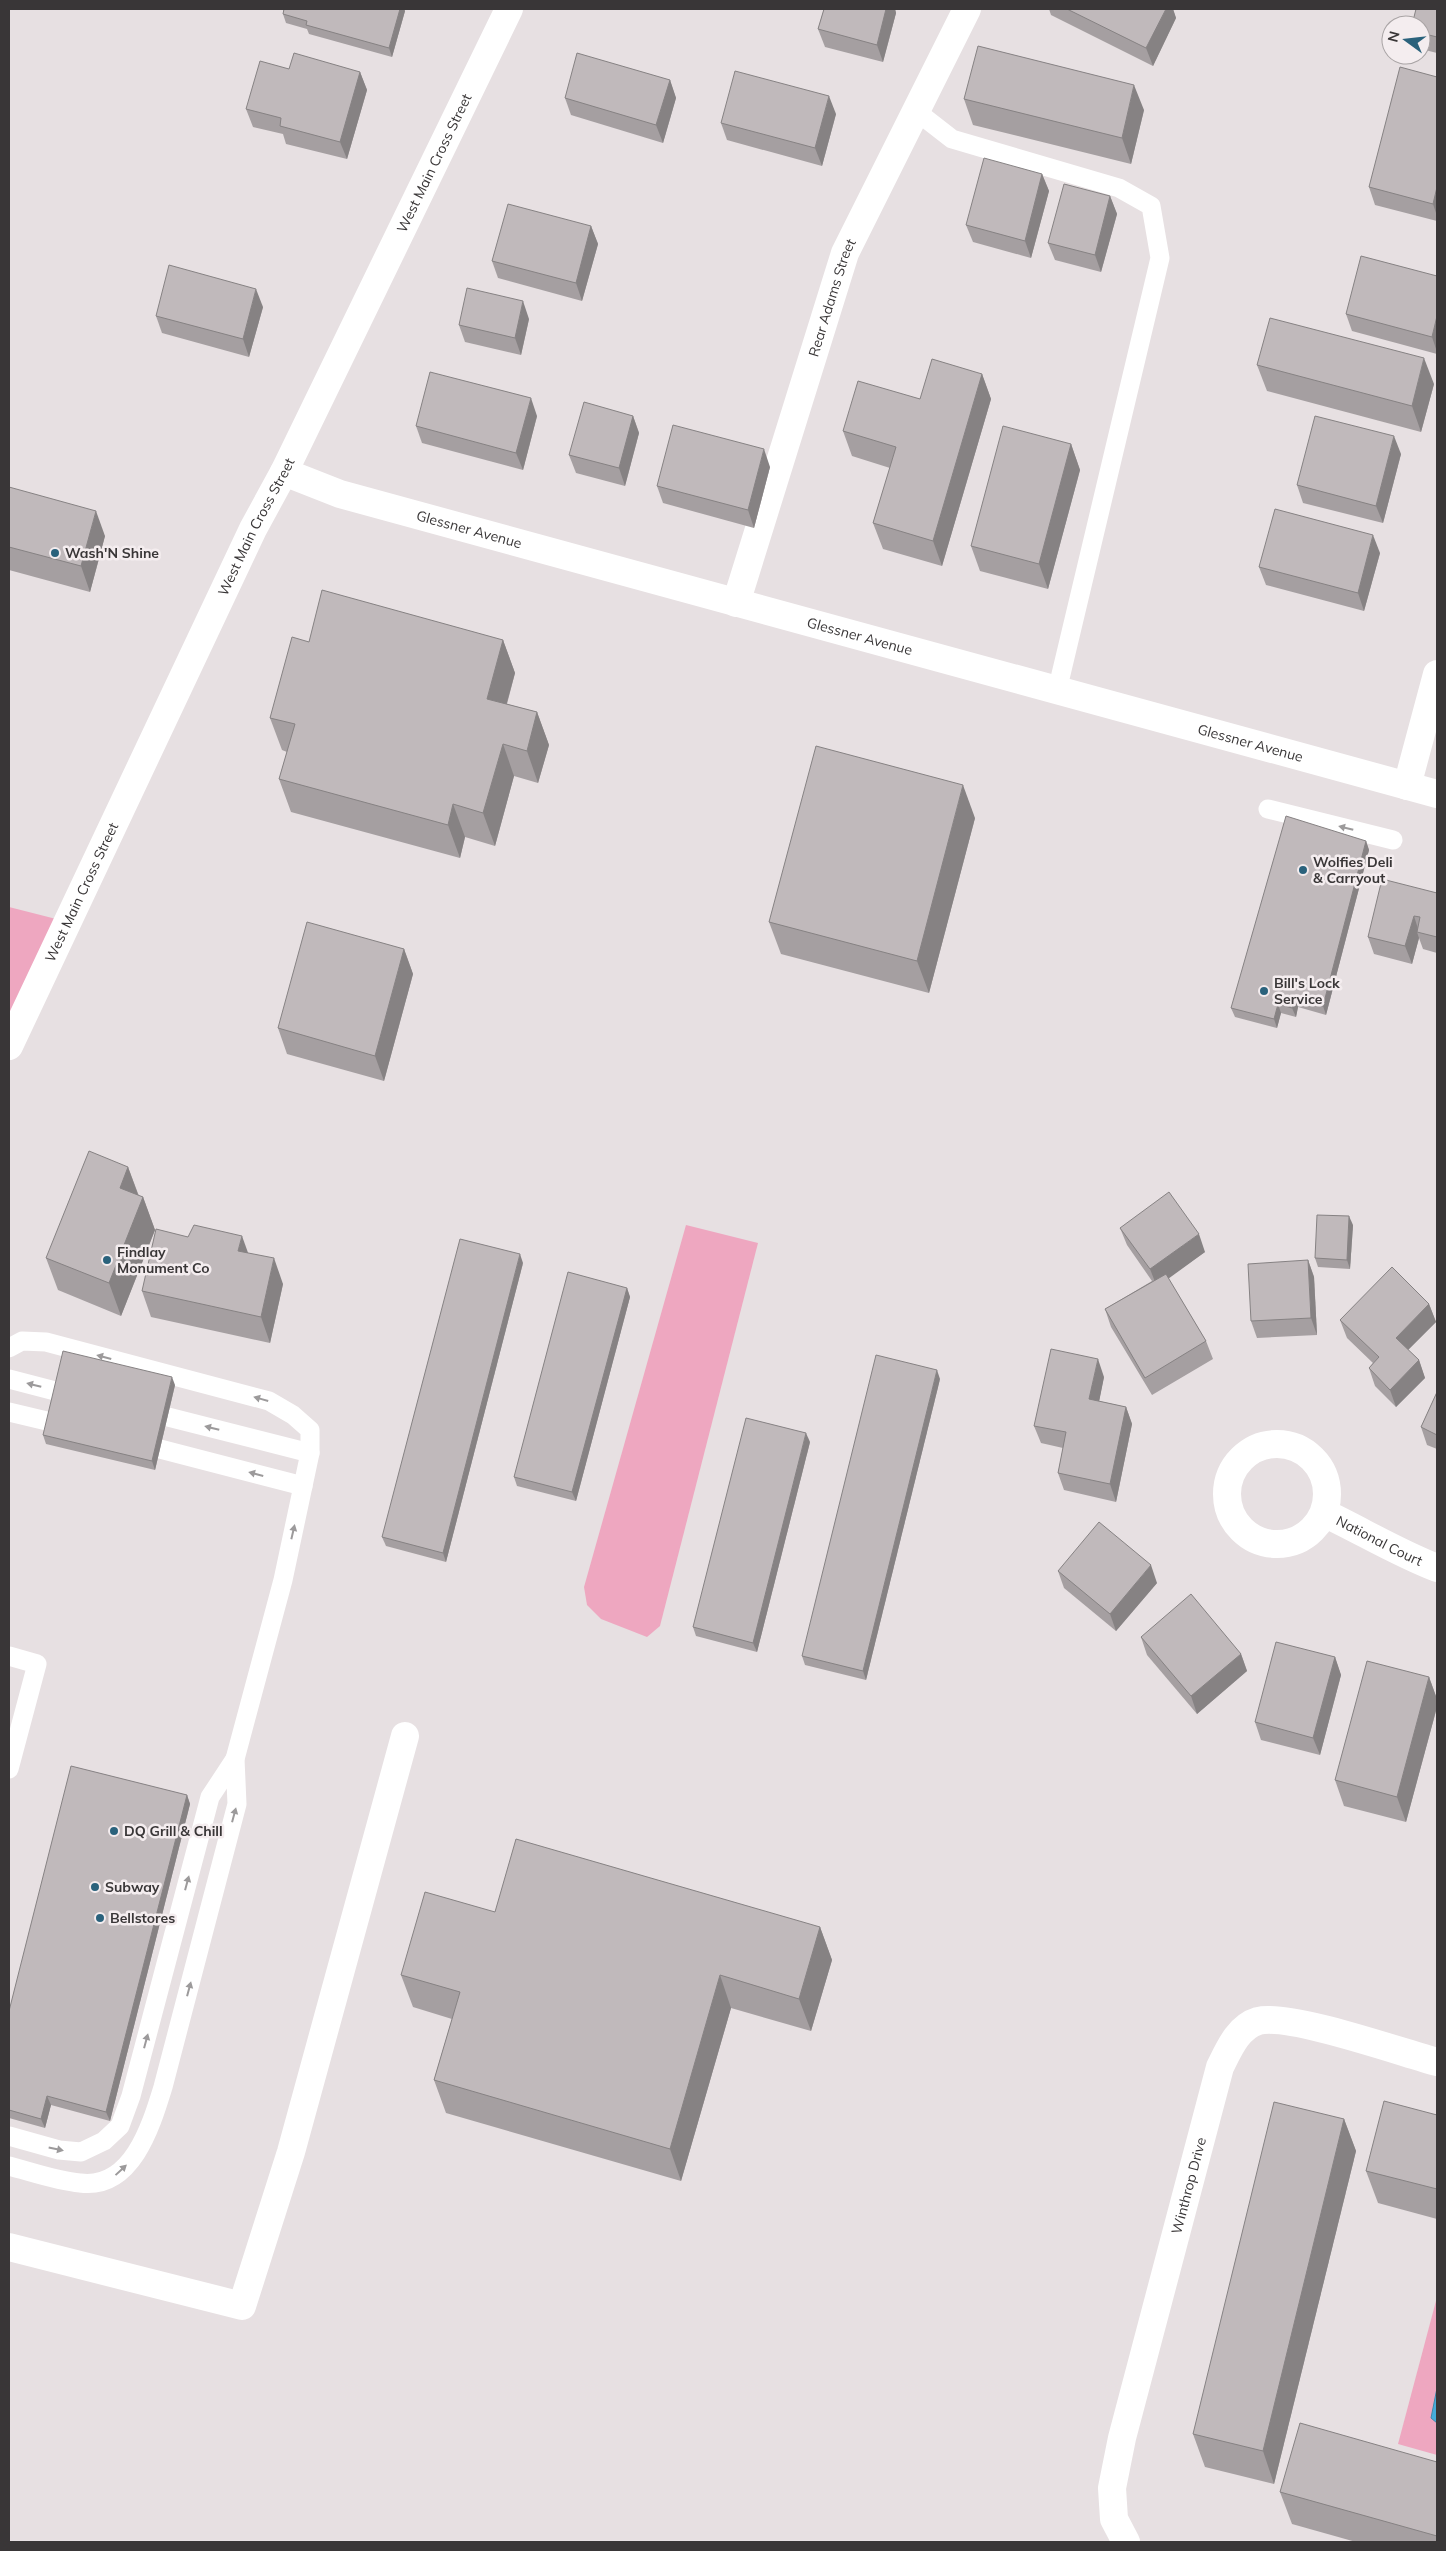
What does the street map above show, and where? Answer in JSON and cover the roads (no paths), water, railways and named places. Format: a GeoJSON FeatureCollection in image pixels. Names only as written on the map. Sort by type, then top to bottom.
{"type":"FeatureCollection","features":[{"type":"Feature","properties":{"kind":"main road","name":"West Main Cross Street"},"geometry":{"type":"LineString","coordinates":[[9,1046],[254,528],[284,472],[509,9]]}},
{"type":"Feature","properties":{"kind":"main road","name":"Rear Adams Street"},"geometry":{"type":"LineString","coordinates":[[736,604],[845,253],[967,9]]}},
{"type":"Feature","properties":{"kind":"main road","name":"Glessner Avenue"},"geometry":{"type":"LineString","coordinates":[[284,472],[340,494],[736,604],[1437,794]]}},
{"type":"Feature","properties":{"kind":"main road"},"geometry":{"type":"LineString","coordinates":[[1407,786],[1437,674]]}},
{"type":"Feature","properties":{"kind":"main road","name":"National Court"},"geometry":{"type":"LineString","coordinates":[[1324,1513],[1379,1539],[1404,1555],[1437,1568]]}},
{"type":"Feature","properties":{"kind":"main road"},"geometry":{"type":"LineString","coordinates":[[9,2248],[242,2306],[291,2152],[405,1736]]}},
{"type":"Feature","properties":{"kind":"main road","name":"Winthrop Drive"},"geometry":{"type":"LineString","coordinates":[[1126,2542],[1114,2519],[1112,2488],[1122,2438],[1220,2067],[1234,2038],[1258,2021],[1288,2020],[1437,2062]]}},
{"type":"Feature","properties":{"kind":"lane"},"geometry":{"type":"LineString","coordinates":[[916,111],[952,139],[1119,188],[1151,206],[1160,258],[1057,691]]}},
{"type":"Feature","properties":{"kind":"lane"},"geometry":{"type":"LineString","coordinates":[[1268,809],[1393,840]]}},
{"type":"Feature","properties":{"kind":"lane"},"geometry":{"type":"LineString","coordinates":[[9,1348],[22,1341],[46,1342],[269,1401],[293,1415],[310,1430],[310,1453],[283,1580],[246,1719],[235,1759],[210,1798],[131,2096],[120,2126],[104,2142],[81,2152],[59,2150],[9,2136]]}},
{"type":"Feature","properties":{"kind":"lane"},"geometry":{"type":"LineString","coordinates":[[9,1379],[59,1392]]}},
{"type":"Feature","properties":{"kind":"lane"},"geometry":{"type":"LineString","coordinates":[[9,1412],[51,1422]]}},
{"type":"Feature","properties":{"kind":"lane"},"geometry":{"type":"LineString","coordinates":[[168,1417],[310,1453]]}},
{"type":"Feature","properties":{"kind":"lane"},"geometry":{"type":"LineString","coordinates":[[160,1449],[303,1486]]}},
{"type":"Feature","properties":{"kind":"lane"},"geometry":{"type":"LineString","coordinates":[[9,1656],[37,1664],[9,1767]]}},
{"type":"Feature","properties":{"kind":"lane"},"geometry":{"type":"LineString","coordinates":[[9,2166],[81,2184],[107,2181],[124,2168],[149,2133],[163,2087],[237,1804],[235,1759]]}},
{"type":"Feature","properties":{"kind":"water"},"geometry":{"type":"Polygon","coordinates":[[[1437,2388],[1437,2423],[1431,2418],[1437,2388]]]}},
{"type":"Feature","properties":{"kind":"place","name":"Wash'N Shine"},"geometry":{"type":"Point","coordinates":[55,553]}},
{"type":"Feature","properties":{"kind":"place","name":"Wolfies Deli & Carryout"},"geometry":{"type":"Point","coordinates":[1303,870]}},
{"type":"Feature","properties":{"kind":"place","name":"Bill's Lock Service"},"geometry":{"type":"Point","coordinates":[1264,991]}},
{"type":"Feature","properties":{"kind":"place","name":"Findlay Monument Co"},"geometry":{"type":"Point","coordinates":[107,1260]}},
{"type":"Feature","properties":{"kind":"place","name":"DQ Grill & Chill"},"geometry":{"type":"Point","coordinates":[114,1831]}},
{"type":"Feature","properties":{"kind":"place","name":"Subway"},"geometry":{"type":"Point","coordinates":[95,1887]}},
{"type":"Feature","properties":{"kind":"place","name":"Bellstores"},"geometry":{"type":"Point","coordinates":[100,1918]}}]}
